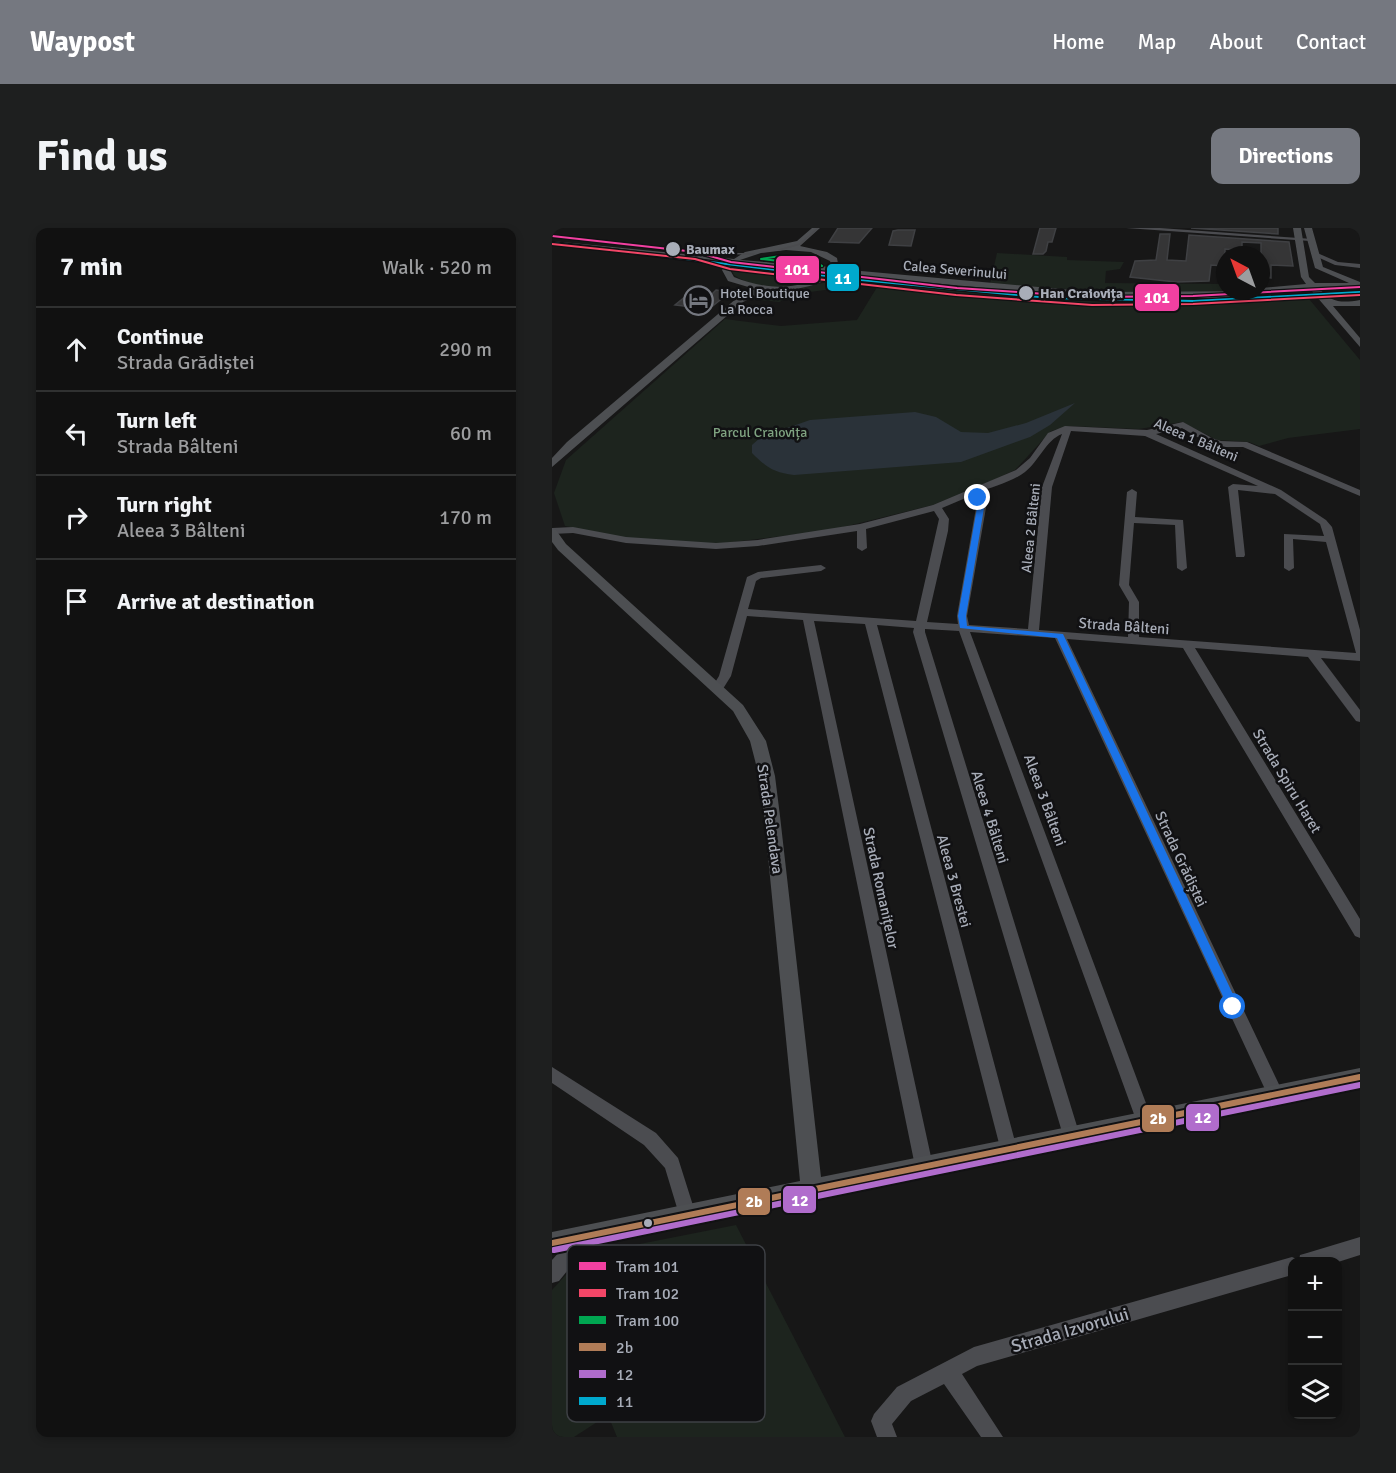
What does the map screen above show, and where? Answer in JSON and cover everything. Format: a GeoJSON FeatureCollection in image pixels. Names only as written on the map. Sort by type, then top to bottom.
{"type":"FeatureCollection","features":[{"type":"Feature","properties":{"kind":"main road"},"geometry":{"type":"LineString","coordinates":[[747,295],[749,290],[743,284],[727,275],[731,262],[755,252],[800,243],[820,230]]}},
{"type":"Feature","properties":{"kind":"main road"},"geometry":{"type":"LineString","coordinates":[[812,251],[810,244],[820,230]]}},
{"type":"Feature","properties":{"kind":"main road"},"geometry":{"type":"LineString","coordinates":[[1298,233],[1305,277],[1360,344]]}},
{"type":"Feature","properties":{"kind":"main road"},"geometry":{"type":"LineString","coordinates":[[1309,234],[1319,268],[1342,276],[1360,286]]}},
{"type":"Feature","properties":{"kind":"main road","name":"Calea Severinului"},"geometry":{"type":"LineString","coordinates":[[552,243],[1068,299],[1216,300]]}},
{"type":"Feature","properties":{"kind":"main road"},"geometry":{"type":"LineString","coordinates":[[552,464],[578,437],[747,295],[806,285],[832,274],[836,267],[834,260],[812,251],[783,248]]}},
{"type":"Feature","properties":{"kind":"main road","name":"Calea Severinului"},"geometry":{"type":"LineString","coordinates":[[832,274],[1094,295],[1216,294]]}},
{"type":"Feature","properties":{"kind":"main road"},"geometry":{"type":"LineString","coordinates":[[1270,290],[1319,274],[1342,276]]}},
{"type":"Feature","properties":{"kind":"main road"},"geometry":{"type":"LineString","coordinates":[[743,284],[778,288]]}},
{"type":"Feature","properties":{"kind":"main road","name":"Calea Severinului"},"geometry":{"type":"LineString","coordinates":[[1270,291],[1360,286]]}},
{"type":"Feature","properties":{"kind":"main road","name":"Calea Severinului"},"geometry":{"type":"LineString","coordinates":[[1270,295],[1315,289]]}},
{"type":"Feature","properties":{"kind":"main road"},"geometry":{"type":"LineString","coordinates":[[1270,298],[1309,297],[1359,308]]}},
{"type":"Feature","properties":{"kind":"main road","name":"Strada Pelendava"},"geometry":{"type":"LineString","coordinates":[[552,532],[557,549],[738,708],[758,741],[767,776],[812,1190]]}},
{"type":"Feature","properties":{"kind":"main road"},"geometry":{"type":"LineString","coordinates":[[552,1243],[1360,1077]]}},
{"type":"Feature","properties":{"kind":"street"},"geometry":{"type":"LineString","coordinates":[[1129,228],[1309,234]]}},
{"type":"Feature","properties":{"kind":"street"},"geometry":{"type":"LineString","coordinates":[[1179,228],[1193,230]]}},
{"type":"Feature","properties":{"kind":"street"},"geometry":{"type":"LineString","coordinates":[[1315,254],[1337,264],[1360,266]]}},
{"type":"Feature","properties":{"kind":"street"},"geometry":{"type":"LineString","coordinates":[[1147,433],[1183,425],[1209,440],[1220,444],[1244,444],[1360,493]]}},
{"type":"Feature","properties":{"kind":"street"},"geometry":{"type":"LineString","coordinates":[[552,532],[573,530],[626,540],[716,546],[758,543],[861,526],[936,507],[1019,472],[1033,460],[1051,435],[1068,428]]}},
{"type":"Feature","properties":{"kind":"street","name":"Aleea 1 Bâlteni"},"geometry":{"type":"LineString","coordinates":[[1068,428],[1147,433],[1274,490],[1323,522],[1330,539],[1360,651]]}},
{"type":"Feature","properties":{"kind":"street","name":"Aleea 2 Bâlteni"},"geometry":{"type":"LineString","coordinates":[[1033,634],[1047,487],[1068,428]]}},
{"type":"Feature","properties":{"kind":"street","name":"Aleea 1 Bâlteni"},"geometry":{"type":"LineString","coordinates":[[1240,555],[1233,487],[1274,490]]}},
{"type":"Feature","properties":{"kind":"street"},"geometry":{"type":"LineString","coordinates":[[1132,492],[1124,585],[1134,602],[1133,642]]}},
{"type":"Feature","properties":{"kind":"street","name":"Aleea 3 Bâlteni"},"geometry":{"type":"LineString","coordinates":[[968,494],[982,498],[982,502],[962,616],[964,628],[1145,1122]]}},
{"type":"Feature","properties":{"kind":"street","name":"Aleea 4 Bâlteni"},"geometry":{"type":"LineString","coordinates":[[936,507],[944,519],[943,531],[919,632],[1071,1136]]}},
{"type":"Feature","properties":{"kind":"street"},"geometry":{"type":"LineString","coordinates":[[1131,520],[1180,522],[1182,568]]}},
{"type":"Feature","properties":{"kind":"street"},"geometry":{"type":"LineString","coordinates":[[861,526],[862,548]]}},
{"type":"Feature","properties":{"kind":"street"},"geometry":{"type":"LineString","coordinates":[[1289,568],[1288,536],[1330,539]]}},
{"type":"Feature","properties":{"kind":"street"},"geometry":{"type":"LineString","coordinates":[[717,688],[725,676],[751,579],[755,576],[821,568]]}},
{"type":"Feature","properties":{"kind":"street","name":"Strada Bâlteni"},"geometry":{"type":"LineString","coordinates":[[742,612],[1360,657]]}},
{"type":"Feature","properties":{"kind":"street","name":"Strada Romanițelor"},"geometry":{"type":"LineString","coordinates":[[808,616],[924,1166]]}},
{"type":"Feature","properties":{"kind":"street","name":"Aleea 3 Brestei"},"geometry":{"type":"LineString","coordinates":[[870,621],[1008,1149]]}},
{"type":"Feature","properties":{"kind":"street","name":"Strada Grădiștei"},"geometry":{"type":"LineString","coordinates":[[1060,636],[1276,1095]]}},
{"type":"Feature","properties":{"kind":"street","name":"Strada Spiru Haret"},"geometry":{"type":"LineString","coordinates":[[1188,646],[1360,932]]}},
{"type":"Feature","properties":{"kind":"street"},"geometry":{"type":"LineString","coordinates":[[1313,655],[1360,718]]}},
{"type":"Feature","properties":{"kind":"street"},"geometry":{"type":"LineString","coordinates":[[552,1074],[650,1139],[672,1164],[687,1215]]}},
{"type":"Feature","properties":{"kind":"street"},"geometry":{"type":"LineString","coordinates":[[577,1245],[585,1236]]}},
{"type":"Feature","properties":{"kind":"street"},"geometry":{"type":"LineString","coordinates":[[1324,1257],[1360,1246]]}},
{"type":"Feature","properties":{"kind":"street"},"geometry":{"type":"LineString","coordinates":[[552,1274],[567,1257]]}},
{"type":"Feature","properties":{"kind":"street","name":"Strada Izvorului"},"geometry":{"type":"LineString","coordinates":[[886,1437],[881,1421],[894,1403],[926,1381],[974,1358],[1288,1267]]}},
{"type":"Feature","properties":{"kind":"street"},"geometry":{"type":"LineString","coordinates":[[947,1370],[993,1437]]}},
{"type":"Feature","properties":{"kind":"green space"},"geometry":{"type":"Polygon","coordinates":[[[997,253],[1067,257],[1067,260],[1124,262],[1120,269],[1106,271],[1105,283],[1216,284],[1216,291],[1114,292],[990,284],[997,253]]]}},
{"type":"Feature","properties":{"kind":"green space"},"geometry":{"type":"Polygon","coordinates":[[[735,267],[815,278],[785,286],[763,285],[734,275],[731,269],[735,267]]]}},
{"type":"Feature","properties":{"kind":"green space"},"geometry":{"type":"Polygon","coordinates":[[[841,280],[855,282],[848,287],[802,293],[779,302],[751,299],[758,294],[841,280]]]}},
{"type":"Feature","properties":{"kind":"green space","name":"Parcul Craiovița"},"geometry":{"type":"Polygon","coordinates":[[[879,284],[1167,307],[1309,299],[1360,360],[1360,429],[1288,438],[1259,446],[1249,442],[1217,440],[1182,422],[1139,429],[1069,426],[1051,431],[1015,470],[991,481],[933,505],[831,530],[716,544],[624,538],[565,526],[554,493],[566,460],[725,319],[781,326],[857,320],[879,284]]]}},
{"type":"Feature","properties":{"kind":"green space"},"geometry":{"type":"Polygon","coordinates":[[[736,1225],[746,1245],[635,1245],[736,1225]]]}},
{"type":"Feature","properties":{"kind":"green space"},"geometry":{"type":"Polygon","coordinates":[[[567,1274],[567,1422],[597,1422],[574,1437],[552,1437],[552,1290],[567,1274]]]}},
{"type":"Feature","properties":{"kind":"green space"},"geometry":{"type":"Polygon","coordinates":[[[765,1281],[845,1437],[617,1437],[611,1422],[765,1422],[765,1281]]]}},
{"type":"Feature","properties":{"kind":"shaded area"},"geometry":{"type":"Polygon","coordinates":[[[1075,403],[1050,425],[1030,437],[961,462],[794,475],[781,473],[771,468],[752,453],[752,445],[761,437],[810,420],[915,412],[936,417],[961,432],[988,433],[1026,423],[1075,403]]]}},
{"type":"Feature","properties":{"kind":"building"},"geometry":{"type":"Polygon","coordinates":[[[838,228],[872,228],[859,243],[829,242],[838,228]]]}},
{"type":"Feature","properties":{"kind":"building"},"geometry":{"type":"Polygon","coordinates":[[[1040,228],[1056,228],[1052,242],[1048,242],[1046,251],[1043,254],[1033,254],[1040,228]]]}},
{"type":"Feature","properties":{"kind":"building"},"geometry":{"type":"Polygon","coordinates":[[[1191,228],[1278,228],[1278,234],[1191,228]]]}},
{"type":"Feature","properties":{"kind":"building"},"geometry":{"type":"Polygon","coordinates":[[[915,230],[911,246],[889,245],[893,231],[915,230]]]}},
{"type":"Feature","properties":{"kind":"building"},"geometry":{"type":"Polygon","coordinates":[[[1160,234],[1170,234],[1167,260],[1186,261],[1189,235],[1289,242],[1293,266],[1271,265],[1270,278],[1270,246],[1242,242],[1242,246],[1216,246],[1216,265],[1211,265],[1209,281],[1176,282],[1130,277],[1135,261],[1156,260],[1160,234]]]}},
{"type":"Feature","properties":{"kind":"building","name":"Hotel Boutique La Rocca"},"geometry":{"type":"Polygon","coordinates":[[[716,290],[730,292],[709,309],[675,305],[691,292],[711,295],[716,290]]]}},
{"type":"Feature","properties":{"kind":"tram line"},"geometry":{"type":"LineString","coordinates":[[779,250],[800,244],[818,228]]}},
{"type":"Feature","properties":{"kind":"tram line","name":"101"},"geometry":{"type":"LineString","coordinates":[[552,236],[696,252],[731,262],[957,288],[1047,295],[1159,297],[1360,287]]}},
{"type":"Feature","properties":{"kind":"tram line","name":"102"},"geometry":{"type":"LineString","coordinates":[[552,244],[695,259],[730,269],[1047,303],[1159,305],[1360,295]]}},
{"type":"Feature","properties":{"kind":"tram line"},"geometry":{"type":"LineString","coordinates":[[702,253],[754,254]]}},
{"type":"Feature","properties":{"kind":"tram line","name":"100"},"geometry":{"type":"LineString","coordinates":[[781,256],[809,259],[822,266],[761,259],[781,256]]}},
{"type":"Feature","properties":{"kind":"transit line","name":"11"},"geometry":{"type":"LineString","coordinates":[[552,243],[861,280],[1050,298],[1194,301],[1360,292]]}},
{"type":"Feature","properties":{"kind":"transit line","name":"2b"},"geometry":{"type":"LineString","coordinates":[[552,1243],[1360,1077]]}},
{"type":"Feature","properties":{"kind":"transit line","name":"12"},"geometry":{"type":"LineString","coordinates":[[578,1245],[1360,1085]]}},
{"type":"Feature","properties":{"kind":"transit line","name":"12"},"geometry":{"type":"LineString","coordinates":[[554,1250],[567,1247]]}},
{"type":"Feature","properties":{"kind":"place","name":"Baumax"},"geometry":{"type":"Point","coordinates":[673,249]}},
{"type":"Feature","properties":{"kind":"place","name":"Han Craiovița"},"geometry":{"type":"Point","coordinates":[1026,293]}},
{"type":"Feature","properties":{"kind":"place","name":"Hotel Boutique La Rocca"},"geometry":{"type":"Point","coordinates":[699,301]}},
{"type":"Feature","properties":{"kind":"route"},"geometry":{"type":"LineString","coordinates":[[978,498],[982,498],[982,502],[962,616],[964,628],[1060,636],[1233,1007]]}}]}
